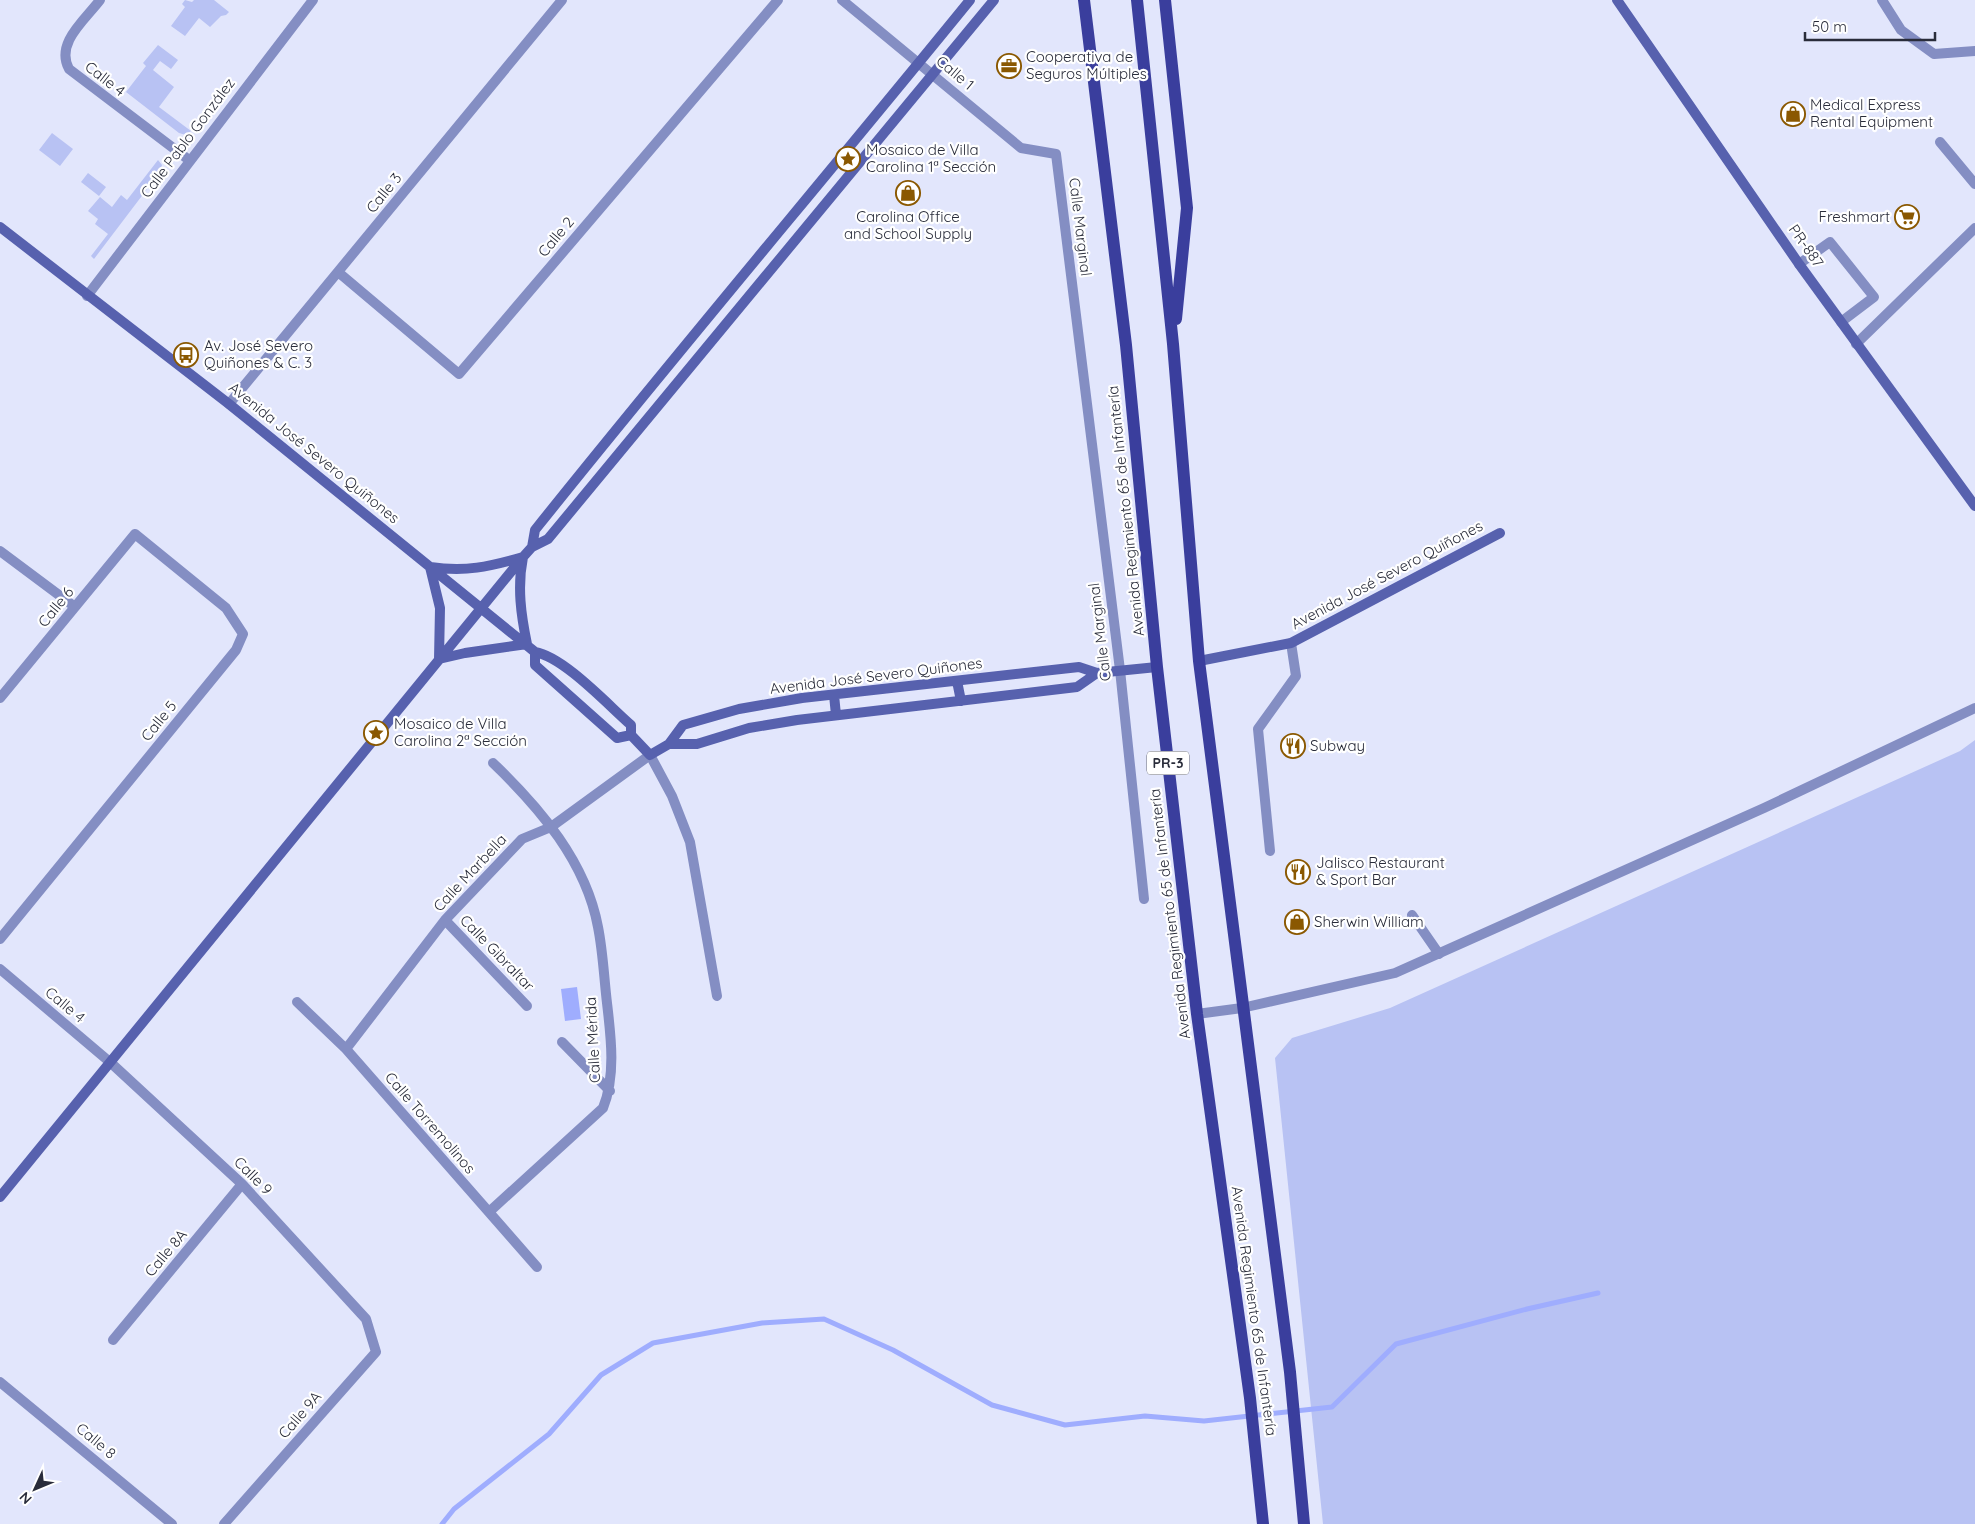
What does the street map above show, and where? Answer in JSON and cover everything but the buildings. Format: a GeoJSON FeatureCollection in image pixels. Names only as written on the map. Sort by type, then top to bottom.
{"type":"FeatureCollection","features":[{"type":"Feature","properties":{"kind":"main road","name":"Avenida Regimiento 65 de Infantería"},"geometry":{"type":"LineString","coordinates":[[1084,0],[1126,345],[1157,667],[1197,1014],[1250,1398],[1263,1524]]}},
{"type":"Feature","properties":{"kind":"main road","name":"Avenida Regimiento 65 de Infantería"},"geometry":{"type":"LineString","coordinates":[[1137,0],[1174,344],[1200,661],[1242,1008],[1290,1372],[1304,1524]]}},
{"type":"Feature","properties":{"kind":"main road"},"geometry":{"type":"LineString","coordinates":[[1165,0],[1187,208],[1174,344]]}},
{"type":"Feature","properties":{"kind":"street","name":"Calle 4"},"geometry":{"type":"LineString","coordinates":[[100,0],[67,43],[65,61],[69,70],[189,160]]}},
{"type":"Feature","properties":{"kind":"street","name":"Calle Pablo González"},"geometry":{"type":"LineString","coordinates":[[87,296],[313,0]]}},
{"type":"Feature","properties":{"kind":"street","name":"Calle 3"},"geometry":{"type":"LineString","coordinates":[[229,404],[562,0]]}},
{"type":"Feature","properties":{"kind":"street","name":"Calle 2"},"geometry":{"type":"LineString","coordinates":[[338,272],[459,374],[778,0]]}},
{"type":"Feature","properties":{"kind":"street","name":"Calle 1"},"geometry":{"type":"LineString","coordinates":[[842,0],[1021,148],[1056,154]]}},
{"type":"Feature","properties":{"kind":"street"},"geometry":{"type":"LineString","coordinates":[[532,547],[535,530],[630,411],[844,151],[920,64],[970,0]]}},
{"type":"Feature","properties":{"kind":"street"},"geometry":{"type":"LineString","coordinates":[[0,1197],[481,607],[532,547],[548,539],[994,0]]}},
{"type":"Feature","properties":{"kind":"street","name":"PR-887"},"geometry":{"type":"LineString","coordinates":[[1617,0],[1799,264],[1975,506]]}},
{"type":"Feature","properties":{"kind":"street"},"geometry":{"type":"LineString","coordinates":[[1882,0],[1901,30],[1934,54],[1975,51]]}},
{"type":"Feature","properties":{"kind":"street"},"geometry":{"type":"LineString","coordinates":[[1940,142],[1975,184]]}},
{"type":"Feature","properties":{"kind":"street","name":"Calle Marginal"},"geometry":{"type":"LineString","coordinates":[[1056,154],[1120,670],[1144,899]]}},
{"type":"Feature","properties":{"kind":"street","name":"Avenida José Severo Quiñones"},"geometry":{"type":"LineString","coordinates":[[0,226],[87,296],[229,404],[531,648],[548,654],[569,670],[631,725],[631,735],[650,755],[669,744],[683,725],[739,709],[834,695],[1079,667],[1096,673],[1157,667]]}},
{"type":"Feature","properties":{"kind":"street"},"geometry":{"type":"LineString","coordinates":[[1856,344],[1975,228]]}},
{"type":"Feature","properties":{"kind":"street"},"geometry":{"type":"LineString","coordinates":[[1799,264],[1830,242],[1874,297],[1841,322]]}},
{"type":"Feature","properties":{"kind":"street","name":"Avenida José Severo Quiñones"},"geometry":{"type":"LineString","coordinates":[[1200,661],[1291,643],[1500,533]]}},
{"type":"Feature","properties":{"kind":"street","name":"Calle 6"},"geometry":{"type":"LineString","coordinates":[[0,698],[134,534]]}},
{"type":"Feature","properties":{"kind":"street","name":"Calle 5"},"geometry":{"type":"LineString","coordinates":[[0,939],[236,650],[243,634],[226,608],[134,534]]}},
{"type":"Feature","properties":{"kind":"street"},"geometry":{"type":"LineString","coordinates":[[0,551],[75,607]]}},
{"type":"Feature","properties":{"kind":"street"},"geometry":{"type":"LineString","coordinates":[[439,659],[440,608],[430,567],[455,571],[482,569],[523,557]]}},
{"type":"Feature","properties":{"kind":"street"},"geometry":{"type":"LineString","coordinates":[[439,659],[464,653],[531,648],[521,617],[519,574],[523,557]]}},
{"type":"Feature","properties":{"kind":"street"},"geometry":{"type":"LineString","coordinates":[[1270,852],[1258,729],[1296,676],[1291,643]]}},
{"type":"Feature","properties":{"kind":"street","name":"Avenida José Severo Quiñones"},"geometry":{"type":"LineString","coordinates":[[531,648],[535,665],[617,738],[631,735]]}},
{"type":"Feature","properties":{"kind":"street"},"geometry":{"type":"LineString","coordinates":[[557,684],[569,670]]}},
{"type":"Feature","properties":{"kind":"street","name":"Avenida José Severo Quiñones"},"geometry":{"type":"LineString","coordinates":[[669,744],[697,744],[749,728],[836,715],[1078,687],[1096,673]]}},
{"type":"Feature","properties":{"kind":"street"},"geometry":{"type":"LineString","coordinates":[[1024,674],[1027,693]]}},
{"type":"Feature","properties":{"kind":"street"},"geometry":{"type":"LineString","coordinates":[[957,681],[961,701]]}},
{"type":"Feature","properties":{"kind":"street"},"geometry":{"type":"LineString","coordinates":[[834,695],[836,715]]}},
{"type":"Feature","properties":{"kind":"street"},"geometry":{"type":"LineString","coordinates":[[1197,1014],[1242,1008],[1395,973],[1764,808],[1975,708]]}},
{"type":"Feature","properties":{"kind":"street"},"geometry":{"type":"LineString","coordinates":[[650,755],[672,796],[690,842],[717,996]]}},
{"type":"Feature","properties":{"kind":"street","name":"Calle Marbella"},"geometry":{"type":"LineString","coordinates":[[346,1049],[445,920],[522,839],[551,827],[650,755]]}},
{"type":"Feature","properties":{"kind":"street","name":"Calle Mérida"},"geometry":{"type":"LineString","coordinates":[[489,1212],[604,1108],[610,1091],[609,1020],[598,928],[593,907],[578,868],[551,827],[528,796],[493,764]]}},
{"type":"Feature","properties":{"kind":"street"},"geometry":{"type":"LineString","coordinates":[[1412,915],[1439,954]]}},
{"type":"Feature","properties":{"kind":"street","name":"Calle Gibraltar"},"geometry":{"type":"LineString","coordinates":[[445,920],[527,1006]]}},
{"type":"Feature","properties":{"kind":"street","name":"Calle 4"},"geometry":{"type":"LineString","coordinates":[[0,969],[111,1063]]}},
{"type":"Feature","properties":{"kind":"street","name":"Calle Torremolinos"},"geometry":{"type":"LineString","coordinates":[[297,1002],[346,1049],[537,1267]]}},
{"type":"Feature","properties":{"kind":"street"},"geometry":{"type":"LineString","coordinates":[[562,1042],[610,1091]]}},
{"type":"Feature","properties":{"kind":"street","name":"Calle 9"},"geometry":{"type":"LineString","coordinates":[[111,1063],[242,1184],[366,1318]]}},
{"type":"Feature","properties":{"kind":"street","name":"Calle 8A"},"geometry":{"type":"LineString","coordinates":[[113,1340],[242,1184]]}},
{"type":"Feature","properties":{"kind":"street","name":"Calle 9A"},"geometry":{"type":"LineString","coordinates":[[224,1524],[376,1352],[366,1318]]}},
{"type":"Feature","properties":{"kind":"street","name":"Calle 8"},"geometry":{"type":"LineString","coordinates":[[0,1382],[172,1524]]}},
{"type":"Feature","properties":{"kind":"shaded area"},"geometry":{"type":"Polygon","coordinates":[[[185,0],[192,2],[194,0],[214,0],[229,12],[221,16],[210,27],[199,18],[185,36],[171,26],[185,7],[182,4],[185,0]]]}},
{"type":"Feature","properties":{"kind":"shaded area"},"geometry":{"type":"Polygon","coordinates":[[[158,45],[178,60],[171,69],[160,61],[153,70],[174,87],[159,107],[191,131],[186,135],[179,133],[126,92],[146,66],[143,63],[158,45]]]}},
{"type":"Feature","properties":{"kind":"shaded area"},"geometry":{"type":"Polygon","coordinates":[[[52,133],[73,149],[60,166],[39,150],[52,133]]]}},
{"type":"Feature","properties":{"kind":"shaded area"},"geometry":{"type":"Polygon","coordinates":[[[158,160],[162,165],[160,172],[94,259],[91,256],[108,234],[95,224],[98,219],[88,211],[100,197],[112,207],[121,195],[127,200],[158,160]]]}},
{"type":"Feature","properties":{"kind":"shaded area"},"geometry":{"type":"Polygon","coordinates":[[[88,173],[106,187],[99,196],[81,182],[88,173]]]}},
{"type":"Feature","properties":{"kind":"shaded area"},"geometry":{"type":"Polygon","coordinates":[[[1975,740],[1975,1524],[1323,1524],[1275,1058],[1292,1038],[1390,1008],[1960,751],[1975,740]]]}},
{"type":"Feature","properties":{"kind":"water"},"geometry":{"type":"Polygon","coordinates":[[[577,987],[581,1019],[565,1021],[561,989],[577,987]]]}},
{"type":"Feature","properties":{"kind":"waterway"},"geometry":{"type":"LineString","coordinates":[[442,1524],[454,1509],[549,1434],[601,1375],[653,1343],[762,1323],[824,1319],[893,1350],[992,1405],[1065,1425],[1145,1416],[1204,1421],[1332,1407],[1396,1344],[1527,1309],[1598,1293]]}},
{"type":"Feature","properties":{"kind":"place","name":"Cooperativa de Seguros Múltiples"},"geometry":{"type":"Point","coordinates":[1009,66]}},
{"type":"Feature","properties":{"kind":"place","name":"Medical Express Rental Equipment"},"geometry":{"type":"Point","coordinates":[1793,114]}},
{"type":"Feature","properties":{"kind":"place","name":"Mosaico de Villa Carolina 1ª Sección"},"geometry":{"type":"Point","coordinates":[848,159]}},
{"type":"Feature","properties":{"kind":"place","name":"Carolina Office and School Supply"},"geometry":{"type":"Point","coordinates":[908,193]}},
{"type":"Feature","properties":{"kind":"place","name":"Freshmart"},"geometry":{"type":"Point","coordinates":[1907,217]}},
{"type":"Feature","properties":{"kind":"place","name":"Av. José Severo Quiñones & C. 3"},"geometry":{"type":"Point","coordinates":[186,355]}},
{"type":"Feature","properties":{"kind":"place","name":"Mosaico de Villa Carolina 2ª Sección"},"geometry":{"type":"Point","coordinates":[376,733]}},
{"type":"Feature","properties":{"kind":"place","name":"Subway"},"geometry":{"type":"Point","coordinates":[1293,746]}},
{"type":"Feature","properties":{"kind":"place","name":"Jalisco Restaurant & Sport Bar"},"geometry":{"type":"Point","coordinates":[1298,872]}},
{"type":"Feature","properties":{"kind":"place","name":"Sherwin William"},"geometry":{"type":"Point","coordinates":[1297,922]}}]}
